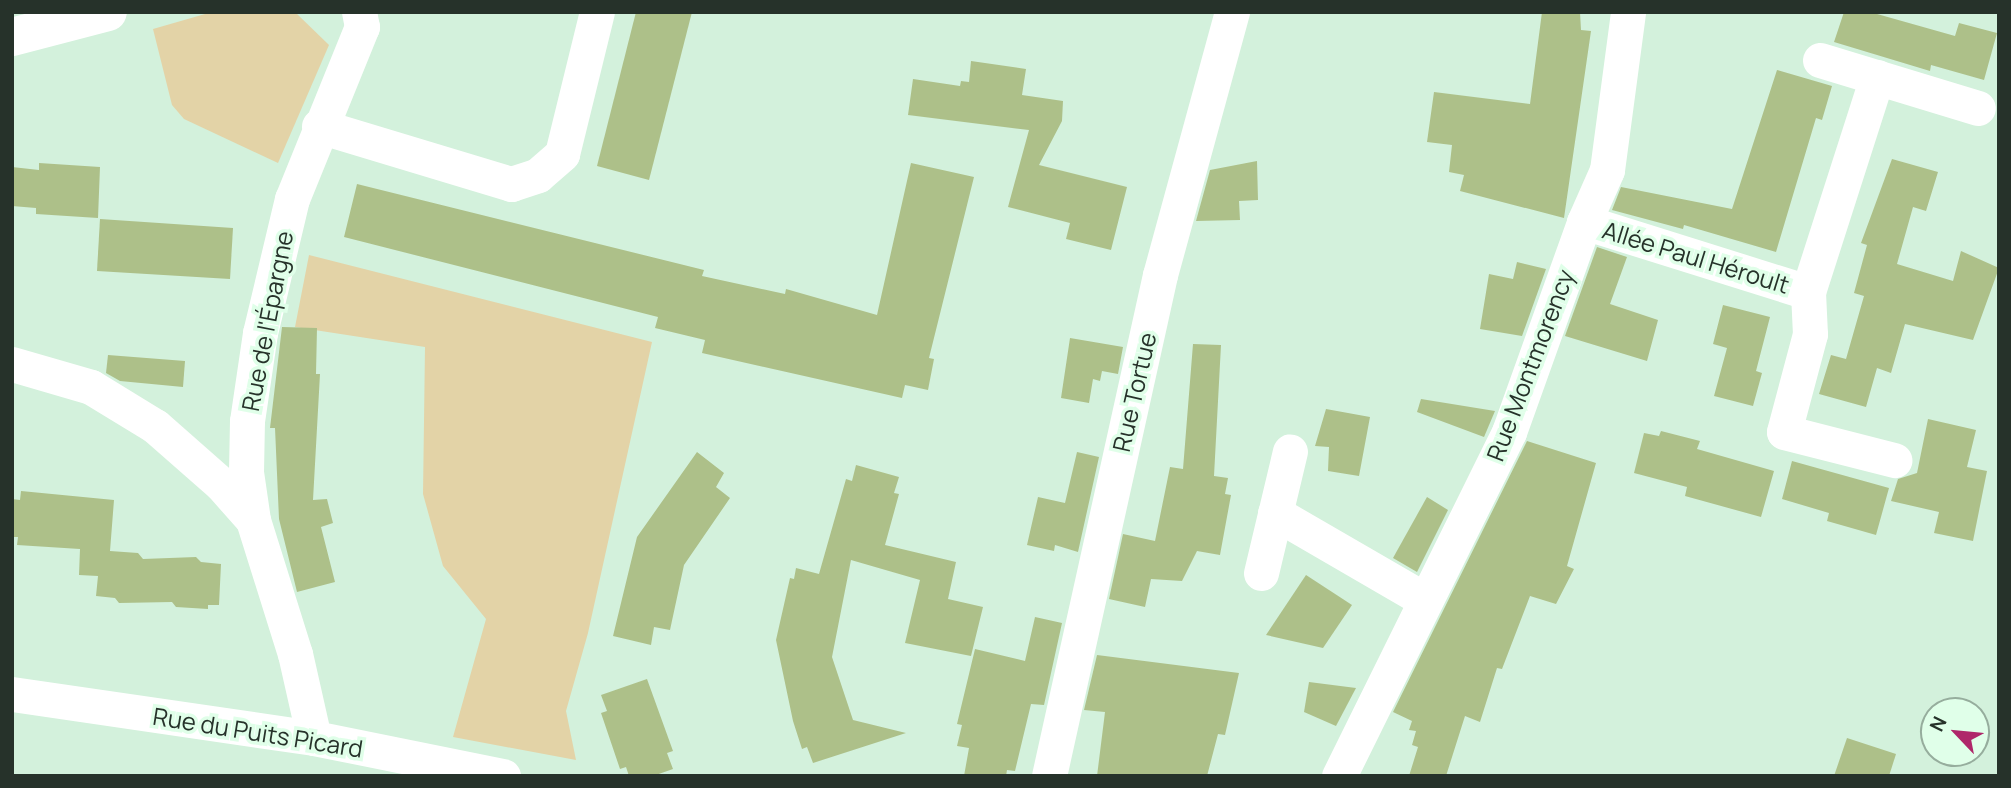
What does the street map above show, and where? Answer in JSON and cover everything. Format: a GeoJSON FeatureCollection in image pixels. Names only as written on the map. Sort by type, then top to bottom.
{"type":"FeatureCollection","features":[{"type":"Feature","properties":{"kind":"street"},"geometry":{"type":"LineString","coordinates":[[12,37],[108,12]]}},
{"type":"Feature","properties":{"kind":"street","name":"Rue de l'Épargne"},"geometry":{"type":"LineString","coordinates":[[314,738],[295,654],[253,520],[246,472],[247,421],[260,333],[292,199],[319,126],[362,27],[359,12]]}},
{"type":"Feature","properties":{"kind":"street"},"geometry":{"type":"LineString","coordinates":[[319,126],[511,184],[538,175],[562,154],[597,12]]}},
{"type":"Feature","properties":{"kind":"street","name":"Rue Tortue"},"geometry":{"type":"LineString","coordinates":[[1049,776],[1160,275],[1232,12]]}},
{"type":"Feature","properties":{"kind":"street","name":"Rue Montmorency"},"geometry":{"type":"LineString","coordinates":[[1339,776],[1509,432],[1584,222],[1607,170],[1628,12]]}},
{"type":"Feature","properties":{"kind":"street"},"geometry":{"type":"LineString","coordinates":[[1820,60],[1979,108]]}},
{"type":"Feature","properties":{"kind":"street","name":"Allée Paul Héroult"},"geometry":{"type":"LineString","coordinates":[[1877,77],[1808,292],[1810,334],[1784,432],[1894,460]]}},
{"type":"Feature","properties":{"kind":"street","name":"Allée Paul Héroult"},"geometry":{"type":"LineString","coordinates":[[1584,222],[1808,292]]}},
{"type":"Feature","properties":{"kind":"street","name":"Rue de l'Épargne"},"geometry":{"type":"LineString","coordinates":[[12,364],[91,387],[155,426],[221,484],[253,520]]}},
{"type":"Feature","properties":{"kind":"street"},"geometry":{"type":"LineString","coordinates":[[1261,573],[1290,451]]}},
{"type":"Feature","properties":{"kind":"street"},"geometry":{"type":"LineString","coordinates":[[1275,513],[1425,600]]}},
{"type":"Feature","properties":{"kind":"street","name":"Rue du Puits Picard"},"geometry":{"type":"LineString","coordinates":[[12,694],[314,738],[503,776]]}},
{"type":"Feature","properties":{"kind":"shaded area"},"geometry":{"type":"Polygon","coordinates":[[[212,12],[295,12],[329,45],[278,163],[184,119],[172,105],[153,29],[212,12]]]}},
{"type":"Feature","properties":{"kind":"shaded area"},"geometry":{"type":"Polygon","coordinates":[[[309,255],[652,342],[588,633],[566,711],[576,760],[453,737],[486,619],[443,566],[423,494],[425,347],[295,327],[309,255]]]}},
{"type":"Feature","properties":{"kind":"building"},"geometry":{"type":"Polygon","coordinates":[[[636,12],[692,12],[649,180],[597,166],[636,12]]]}},
{"type":"Feature","properties":{"kind":"building"},"geometry":{"type":"Polygon","coordinates":[[[1542,12],[1580,12],[1581,30],[1591,31],[1564,218],[1460,191],[1464,175],[1449,172],[1452,145],[1427,142],[1434,92],[1530,104],[1542,12]]]}},
{"type":"Feature","properties":{"kind":"building"},"geometry":{"type":"Polygon","coordinates":[[[1844,12],[1870,12],[1955,36],[1959,23],[1997,33],[1984,80],[1931,65],[1930,71],[1834,42],[1844,12]]]}},
{"type":"Feature","properties":{"kind":"building"},"geometry":{"type":"Polygon","coordinates":[[[971,61],[1026,69],[1022,95],[1063,101],[1062,121],[1039,165],[1127,187],[1111,250],[1066,239],[1070,223],[1008,207],[1029,130],[908,115],[913,79],[960,86],[961,81],[969,82],[971,61]]]}},
{"type":"Feature","properties":{"kind":"building"},"geometry":{"type":"Polygon","coordinates":[[[1777,70],[1832,86],[1822,120],[1816,118],[1776,252],[1684,225],[1683,229],[1612,210],[1621,187],[1732,209],[1777,70]]]}},
{"type":"Feature","properties":{"kind":"building"},"geometry":{"type":"Polygon","coordinates":[[[1892,159],[1938,172],[1926,211],[1913,207],[1897,264],[1953,281],[1961,251],[1999,268],[1973,340],[1905,324],[1891,373],[1877,368],[1866,407],[1819,394],[1831,355],[1846,359],[1864,296],[1854,293],[1867,245],[1861,243],[1892,159]]]}},
{"type":"Feature","properties":{"kind":"building"},"geometry":{"type":"Polygon","coordinates":[[[1257,161],[1258,200],[1239,201],[1240,220],[1196,221],[1210,170],[1257,161]]]}},
{"type":"Feature","properties":{"kind":"building"},"geometry":{"type":"Polygon","coordinates":[[[39,163],[100,167],[98,218],[36,214],[36,208],[12,206],[12,167],[39,170],[39,163]]]}},
{"type":"Feature","properties":{"kind":"building"},"geometry":{"type":"Polygon","coordinates":[[[911,163],[974,177],[929,358],[934,359],[928,390],[905,385],[902,398],[702,353],[705,340],[655,328],[658,317],[344,237],[357,184],[704,270],[702,276],[785,294],[786,289],[877,315],[911,163]]]}},
{"type":"Feature","properties":{"kind":"building"},"geometry":{"type":"Polygon","coordinates":[[[100,219],[233,228],[230,279],[97,271],[100,219]]]}},
{"type":"Feature","properties":{"kind":"building"},"geometry":{"type":"Polygon","coordinates":[[[1597,247],[1627,257],[1610,304],[1658,320],[1647,361],[1565,336],[1597,247]]]}},
{"type":"Feature","properties":{"kind":"building"},"geometry":{"type":"Polygon","coordinates":[[[1517,262],[1546,269],[1522,336],[1480,329],[1489,274],[1513,279],[1517,262]]]}},
{"type":"Feature","properties":{"kind":"building"},"geometry":{"type":"Polygon","coordinates":[[[1723,305],[1770,317],[1756,371],[1762,373],[1753,406],[1714,396],[1727,348],[1713,344],[1723,305]]]}},
{"type":"Feature","properties":{"kind":"building"},"geometry":{"type":"Polygon","coordinates":[[[282,327],[317,328],[316,374],[320,374],[313,500],[327,499],[333,523],[321,527],[335,582],[297,592],[279,519],[275,428],[270,428],[282,327]]]}},
{"type":"Feature","properties":{"kind":"building"},"geometry":{"type":"Polygon","coordinates":[[[1070,338],[1123,347],[1118,374],[1102,371],[1100,381],[1093,379],[1089,403],[1061,398],[1070,338]]]}},
{"type":"Feature","properties":{"kind":"building"},"geometry":{"type":"Polygon","coordinates":[[[1193,344],[1221,345],[1214,476],[1228,478],[1225,494],[1231,495],[1220,555],[1197,551],[1182,581],[1151,579],[1145,607],[1109,599],[1123,534],[1155,541],[1170,467],[1183,469],[1193,344]]]}},
{"type":"Feature","properties":{"kind":"building"},"geometry":{"type":"Polygon","coordinates":[[[108,355],[185,361],[183,387],[120,381],[106,373],[108,355]]]}},
{"type":"Feature","properties":{"kind":"building"},"geometry":{"type":"Polygon","coordinates":[[[1421,399],[1495,411],[1484,437],[1417,412],[1421,399]]]}},
{"type":"Feature","properties":{"kind":"building"},"geometry":{"type":"Polygon","coordinates":[[[1326,409],[1370,417],[1359,476],[1328,471],[1329,447],[1315,446],[1326,409]]]}},
{"type":"Feature","properties":{"kind":"building"},"geometry":{"type":"Polygon","coordinates":[[[1928,419],[1976,430],[1967,467],[1987,471],[1973,541],[1934,533],[1939,512],[1891,501],[1898,479],[1917,473],[1928,419]]]}},
{"type":"Feature","properties":{"kind":"building"},"geometry":{"type":"Polygon","coordinates":[[[1661,431],[1700,441],[1697,449],[1774,471],[1761,517],[1685,496],[1687,487],[1634,473],[1644,433],[1659,436],[1661,431]]]}},
{"type":"Feature","properties":{"kind":"building"},"geometry":{"type":"Polygon","coordinates":[[[1527,441],[1596,463],[1567,566],[1574,569],[1556,604],[1530,596],[1502,669],[1497,668],[1480,722],[1465,716],[1446,776],[1409,776],[1418,747],[1412,745],[1416,731],[1409,730],[1412,721],[1393,712],[1527,441]]]}},
{"type":"Feature","properties":{"kind":"building"},"geometry":{"type":"Polygon","coordinates":[[[697,452],[724,473],[716,487],[730,498],[684,565],[670,630],[654,627],[651,645],[613,636],[637,537],[697,452]]]}},
{"type":"Feature","properties":{"kind":"building"},"geometry":{"type":"Polygon","coordinates":[[[1077,452],[1099,457],[1078,552],[1055,545],[1054,551],[1027,545],[1038,497],[1065,503],[1077,452]]]}},
{"type":"Feature","properties":{"kind":"building"},"geometry":{"type":"Polygon","coordinates":[[[1792,461],[1889,488],[1876,535],[1827,521],[1829,513],[1782,499],[1792,461]]]}},
{"type":"Feature","properties":{"kind":"building"},"geometry":{"type":"Polygon","coordinates":[[[856,465],[899,477],[894,493],[899,494],[885,545],[956,562],[948,599],[983,607],[971,656],[905,643],[920,580],[851,560],[832,657],[853,720],[906,733],[813,763],[807,747],[802,749],[793,721],[776,640],[790,578],[794,579],[796,568],[819,574],[846,479],[852,481],[856,465]]]}},
{"type":"Feature","properties":{"kind":"building"},"geometry":{"type":"Polygon","coordinates":[[[21,491],[114,500],[110,551],[138,553],[143,559],[196,557],[201,562],[221,564],[219,605],[208,605],[208,609],[176,607],[172,602],[119,603],[115,598],[96,596],[98,576],[79,575],[80,549],[17,545],[18,537],[12,537],[12,499],[20,500],[21,491]]]}},
{"type":"Feature","properties":{"kind":"building"},"geometry":{"type":"Polygon","coordinates":[[[1427,497],[1448,510],[1417,572],[1393,558],[1427,497]]]}},
{"type":"Feature","properties":{"kind":"building"},"geometry":{"type":"Polygon","coordinates":[[[1306,575],[1352,605],[1323,648],[1266,635],[1306,575]]]}},
{"type":"Feature","properties":{"kind":"building"},"geometry":{"type":"Polygon","coordinates":[[[1035,617],[1062,623],[1044,705],[1031,704],[1015,771],[1007,770],[1006,776],[964,776],[969,748],[957,746],[962,725],[957,724],[975,649],[1025,661],[1035,617]]]}},
{"type":"Feature","properties":{"kind":"building"},"geometry":{"type":"Polygon","coordinates":[[[1097,655],[1239,673],[1225,735],[1218,734],[1207,776],[1097,776],[1105,712],[1084,710],[1097,655]]]}},
{"type":"Feature","properties":{"kind":"building"},"geometry":{"type":"Polygon","coordinates":[[[647,679],[673,751],[667,753],[673,769],[653,776],[629,776],[626,767],[620,769],[601,713],[607,711],[601,695],[647,679]]]}},
{"type":"Feature","properties":{"kind":"building"},"geometry":{"type":"Polygon","coordinates":[[[1309,682],[1356,688],[1336,726],[1304,712],[1309,682]]]}},
{"type":"Feature","properties":{"kind":"building"},"geometry":{"type":"Polygon","coordinates":[[[1847,738],[1896,754],[1889,776],[1834,776],[1847,738]]]}}]}
